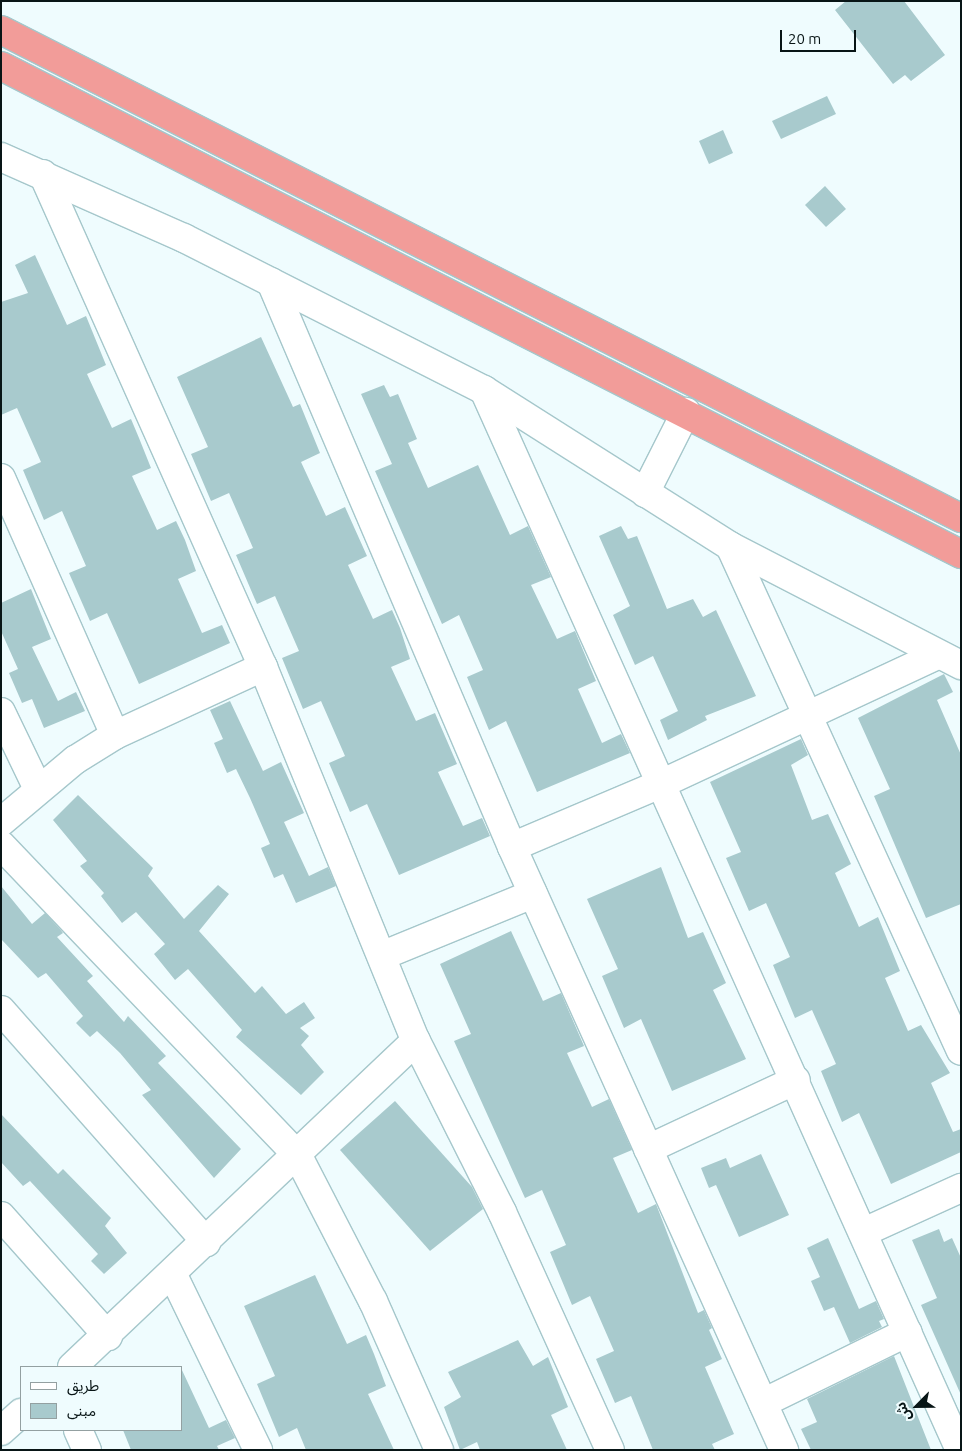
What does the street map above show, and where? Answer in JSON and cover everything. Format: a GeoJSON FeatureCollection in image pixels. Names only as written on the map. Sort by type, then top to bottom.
{"type":"FeatureCollection","features":[{"type":"Feature","properties":{"kind":"highway"},"geometry":{"type":"LineString","coordinates":[[1,30],[961,518]]}},
{"type":"Feature","properties":{"kind":"highway"},"geometry":{"type":"LineString","coordinates":[[1,66],[686,412],[961,554]]}},
{"type":"Feature","properties":{"kind":"street"},"geometry":{"type":"LineString","coordinates":[[1,157],[43,174],[271,282],[484,390],[730,546],[955,663]]}},
{"type":"Feature","properties":{"kind":"street"},"geometry":{"type":"LineString","coordinates":[[43,174],[262,667],[384,955],[416,1042],[502,1212],[610,1450]]}},
{"type":"Feature","properties":{"kind":"street"},"geometry":{"type":"LineString","coordinates":[[271,282],[512,847],[784,1450]]}},
{"type":"Feature","properties":{"kind":"street"},"geometry":{"type":"LineString","coordinates":[[484,390],[663,783],[960,1450]]}},
{"type":"Feature","properties":{"kind":"street"},"geometry":{"type":"LineString","coordinates":[[645,493],[686,412]]}},
{"type":"Feature","properties":{"kind":"street"},"geometry":{"type":"LineString","coordinates":[[1,478],[115,735]]}},
{"type":"Feature","properties":{"kind":"street"},"geometry":{"type":"LineString","coordinates":[[730,546],[811,716],[961,1051]]}},
{"type":"Feature","properties":{"kind":"street"},"geometry":{"type":"LineString","coordinates":[[512,847],[663,783],[811,716],[955,663]]}},
{"type":"Feature","properties":{"kind":"street"},"geometry":{"type":"LineString","coordinates":[[1,822],[38,790],[115,735],[262,667]]}},
{"type":"Feature","properties":{"kind":"street"},"geometry":{"type":"LineString","coordinates":[[1,712],[38,790]]}},
{"type":"Feature","properties":{"kind":"street"},"geometry":{"type":"LineString","coordinates":[[1,845],[298,1156],[373,1301],[439,1450]]}},
{"type":"Feature","properties":{"kind":"street"},"geometry":{"type":"LineString","coordinates":[[384,955],[533,894]]}},
{"type":"Feature","properties":{"kind":"street"},"geometry":{"type":"LineString","coordinates":[[1,1010],[206,1242]]}},
{"type":"Feature","properties":{"kind":"street"},"geometry":{"type":"LineString","coordinates":[[73,1366],[173,1275],[416,1042]]}},
{"type":"Feature","properties":{"kind":"street"},"geometry":{"type":"LineString","coordinates":[[648,1149],[796,1080]]}},
{"type":"Feature","properties":{"kind":"street"},"geometry":{"type":"LineString","coordinates":[[864,1232],[961,1188]]}},
{"type":"Feature","properties":{"kind":"street"},"geometry":{"type":"LineString","coordinates":[[1,1216],[108,1336]]}},
{"type":"Feature","properties":{"kind":"street"},"geometry":{"type":"LineString","coordinates":[[173,1275],[258,1450]]}},
{"type":"Feature","properties":{"kind":"street"},"geometry":{"type":"LineString","coordinates":[[763,1403],[908,1332]]}},
{"type":"Feature","properties":{"kind":"street"},"geometry":{"type":"LineString","coordinates":[[1,1431],[20,1414]]}},
{"type":"Feature","properties":{"kind":"street"},"geometry":{"type":"LineString","coordinates":[[78,1431],[87,1450]]}},
{"type":"Feature","properties":{"kind":"building"},"geometry":{"type":"Polygon","coordinates":[[[846,1],[904,1],[945,55],[911,81],[905,75],[893,84],[835,10],[846,1]]]}},
{"type":"Feature","properties":{"kind":"building"},"geometry":{"type":"Polygon","coordinates":[[[827,96],[836,114],[781,139],[772,121],[827,96]]]}},
{"type":"Feature","properties":{"kind":"building"},"geometry":{"type":"Polygon","coordinates":[[[723,130],[733,153],[709,164],[699,141],[723,130]]]}},
{"type":"Feature","properties":{"kind":"building"},"geometry":{"type":"Polygon","coordinates":[[[825,186],[846,209],[826,227],[805,205],[825,186]]]}},
{"type":"Feature","properties":{"kind":"building"},"geometry":{"type":"Polygon","coordinates":[[[35,255],[67,325],[86,316],[106,365],[87,374],[112,428],[131,419],[151,468],[132,476],[157,530],[176,521],[185,540],[196,571],[178,579],[202,633],[222,625],[230,643],[139,684],[107,613],[90,621],[69,573],[86,566],[62,511],[44,520],[23,470],[41,462],[17,408],[1,415],[1,302],[28,293],[15,265],[35,255]]]}},
{"type":"Feature","properties":{"kind":"building"},"geometry":{"type":"Polygon","coordinates":[[[261,337],[293,407],[300,404],[320,453],[301,462],[326,516],[345,507],[367,556],[348,565],[373,619],[392,610],[400,628],[410,659],[391,667],[416,721],[435,713],[457,764],[438,772],[463,826],[482,818],[490,836],[399,875],[367,804],[350,812],[329,763],[345,756],[321,701],[303,709],[282,658],[299,651],[275,596],[257,604],[236,555],[253,548],[229,493],[211,501],[191,454],[208,447],[177,377],[261,337]]]}},
{"type":"Feature","properties":{"kind":"building"},"geometry":{"type":"Polygon","coordinates":[[[384,385],[390,397],[398,394],[417,439],[408,443],[428,488],[478,465],[510,535],[528,526],[551,577],[531,585],[557,639],[575,631],[596,681],[578,689],[602,743],[621,734],[630,753],[537,792],[506,721],[489,730],[467,677],[483,670],[459,615],[442,624],[375,471],[392,464],[361,394],[384,385]]]}},
{"type":"Feature","properties":{"kind":"building"},"geometry":{"type":"Polygon","coordinates":[[[621,526],[628,539],[637,536],[667,609],[693,599],[703,617],[716,610],[756,696],[705,716],[707,720],[668,740],[660,720],[678,711],[653,656],[635,665],[613,615],[630,606],[599,536],[621,526]]]}},
{"type":"Feature","properties":{"kind":"building"},"geometry":{"type":"Polygon","coordinates":[[[31,589],[51,639],[32,647],[58,701],[76,692],[85,711],[44,728],[32,699],[22,703],[9,673],[18,669],[1,631],[1,603],[31,589]]]}},
{"type":"Feature","properties":{"kind":"building"},"geometry":{"type":"Polygon","coordinates":[[[944,674],[953,692],[937,700],[961,755],[961,904],[926,918],[874,796],[890,789],[858,718],[944,674]]]}},
{"type":"Feature","properties":{"kind":"building"},"geometry":{"type":"Polygon","coordinates":[[[230,701],[263,771],[281,762],[304,813],[284,822],[309,876],[328,867],[336,886],[296,903],[283,874],[274,878],[261,848],[270,844],[250,798],[236,769],[227,773],[214,743],[223,739],[210,710],[230,701]]]}},
{"type":"Feature","properties":{"kind":"building"},"geometry":{"type":"Polygon","coordinates":[[[801,739],[808,755],[791,765],[812,820],[828,814],[851,864],[835,873],[859,927],[878,917],[900,971],[885,978],[908,1031],[921,1025],[950,1073],[931,1083],[953,1132],[961,1129],[961,1152],[891,1184],[859,1113],[842,1122],[821,1071],[836,1064],[812,1010],[795,1018],[773,965],[790,957],[766,903],[749,911],[726,858],[741,852],[710,782],[801,739]]]}},
{"type":"Feature","properties":{"kind":"building"},"geometry":{"type":"Polygon","coordinates":[[[78,795],[153,868],[148,876],[184,919],[218,885],[229,894],[199,931],[255,993],[262,986],[286,1014],[304,1002],[315,1018],[300,1028],[309,1036],[301,1045],[324,1072],[301,1095],[236,1037],[242,1030],[188,969],[175,980],[154,954],[165,944],[136,912],[122,923],[101,896],[104,893],[80,866],[87,861],[53,820],[78,795]]]}},
{"type":"Feature","properties":{"kind":"building"},"geometry":{"type":"Polygon","coordinates":[[[661,867],[688,938],[703,932],[726,983],[713,990],[746,1059],[672,1091],[641,1019],[624,1028],[602,976],[618,969],[587,899],[661,867]]]}},
{"type":"Feature","properties":{"kind":"building"},"geometry":{"type":"Polygon","coordinates":[[[1,886],[32,924],[45,913],[60,929],[63,933],[57,937],[93,976],[87,981],[124,1022],[128,1016],[166,1056],[158,1063],[241,1149],[214,1178],[142,1095],[151,1090],[120,1053],[97,1031],[90,1037],[76,1023],[83,1016],[46,973],[38,978],[1,939],[1,886]]]}},
{"type":"Feature","properties":{"kind":"building"},"geometry":{"type":"Polygon","coordinates":[[[511,931],[543,1001],[561,993],[584,1046],[567,1053],[592,1107],[609,1099],[632,1150],[613,1158],[638,1213],[656,1204],[698,1313],[704,1310],[712,1328],[709,1330],[722,1359],[705,1367],[734,1434],[712,1444],[715,1450],[653,1450],[631,1396],[615,1403],[596,1359],[614,1351],[590,1296],[572,1305],[550,1252],[566,1245],[542,1190],[525,1198],[454,1041],[471,1034],[440,964],[511,931]]]}},
{"type":"Feature","properties":{"kind":"building"},"geometry":{"type":"Polygon","coordinates":[[[395,1101],[472,1187],[483,1209],[430,1251],[340,1150],[395,1101]]]}},
{"type":"Feature","properties":{"kind":"building"},"geometry":{"type":"Polygon","coordinates":[[[1,1114],[58,1174],[63,1169],[111,1218],[105,1226],[127,1253],[104,1274],[91,1261],[98,1254],[30,1181],[23,1186],[1,1162],[1,1114]]]}},
{"type":"Feature","properties":{"kind":"building"},"geometry":{"type":"Polygon","coordinates":[[[761,1154],[789,1215],[739,1237],[716,1185],[709,1188],[701,1168],[726,1158],[730,1168],[761,1154]]]}},
{"type":"Feature","properties":{"kind":"building"},"geometry":{"type":"Polygon","coordinates":[[[939,1229],[944,1242],[952,1238],[961,1258],[961,1395],[921,1305],[937,1298],[912,1240],[939,1229]]]}},
{"type":"Feature","properties":{"kind":"building"},"geometry":{"type":"Polygon","coordinates":[[[828,1238],[859,1309],[876,1301],[884,1319],[879,1321],[882,1327],[850,1343],[834,1307],[824,1311],[811,1281],[820,1277],[807,1248],[828,1238]]]}},
{"type":"Feature","properties":{"kind":"building"},"geometry":{"type":"Polygon","coordinates":[[[315,1275],[347,1344],[366,1335],[386,1386],[368,1394],[394,1450],[306,1450],[297,1428],[279,1437],[257,1384],[275,1376],[244,1306],[315,1275]]]}},
{"type":"Feature","properties":{"kind":"building"},"geometry":{"type":"Polygon","coordinates":[[[518,1340],[533,1366],[548,1357],[568,1407],[551,1415],[567,1450],[480,1450],[477,1442],[460,1450],[444,1407],[461,1397],[448,1372],[518,1340]]]}},
{"type":"Feature","properties":{"kind":"building"},"geometry":{"type":"Polygon","coordinates":[[[894,1356],[931,1450],[811,1450],[801,1429],[817,1422],[807,1399],[894,1356]]]}},
{"type":"Feature","properties":{"kind":"building"},"geometry":{"type":"Polygon","coordinates":[[[182,1370],[209,1428],[226,1420],[235,1438],[217,1446],[219,1450],[131,1450],[123,1431],[182,1431],[182,1370]]]}}]}
